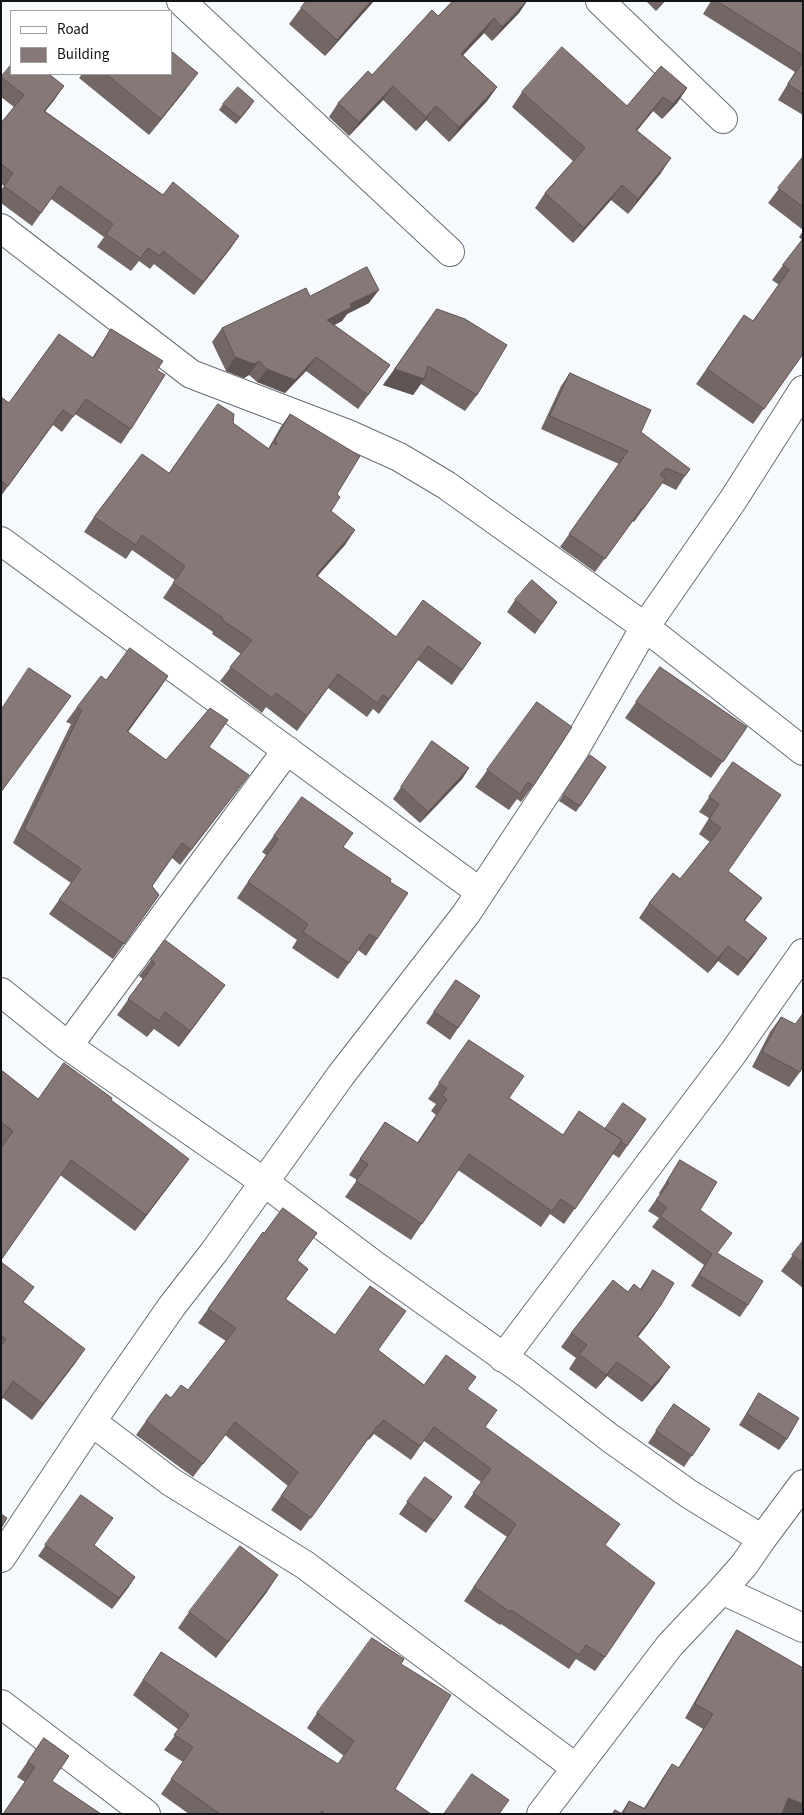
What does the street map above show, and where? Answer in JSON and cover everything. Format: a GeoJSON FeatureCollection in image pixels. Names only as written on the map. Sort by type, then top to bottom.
{"type":"FeatureCollection","features":[{"type":"Feature","properties":{"kind":"street"},"geometry":{"type":"LineString","coordinates":[[181,1],[450,252]]}},
{"type":"Feature","properties":{"kind":"street"},"geometry":{"type":"LineString","coordinates":[[600,1],[723,120]]}},
{"type":"Feature","properties":{"kind":"street"},"geometry":{"type":"LineString","coordinates":[[1,228],[191,374],[348,434],[398,457],[446,485],[645,627],[803,751]]}},
{"type":"Feature","properties":{"kind":"street"},"geometry":{"type":"LineString","coordinates":[[1,1558],[172,1306],[214,1252],[341,1075],[466,914],[575,749],[645,627],[734,500],[803,390]]}},
{"type":"Feature","properties":{"kind":"street"},"geometry":{"type":"LineString","coordinates":[[1,541],[480,892]]}},
{"type":"Feature","properties":{"kind":"street"},"geometry":{"type":"LineString","coordinates":[[68,1046],[287,750]]}},
{"type":"Feature","properties":{"kind":"street"},"geometry":{"type":"LineString","coordinates":[[503,1358],[733,1054],[803,953]]}},
{"type":"Feature","properties":{"kind":"street"},"geometry":{"type":"LineString","coordinates":[[1,992],[68,1046],[264,1182],[376,1267],[526,1373],[610,1438],[689,1494],[762,1539]]}},
{"type":"Feature","properties":{"kind":"street"},"geometry":{"type":"LineString","coordinates":[[92,1422],[171,1482],[305,1565],[576,1768]]}},
{"type":"Feature","properties":{"kind":"street"},"geometry":{"type":"LineString","coordinates":[[541,1814],[670,1645],[744,1565],[803,1484]]}},
{"type":"Feature","properties":{"kind":"street"},"geometry":{"type":"LineString","coordinates":[[722,1590],[803,1628]]}},
{"type":"Feature","properties":{"kind":"street"},"geometry":{"type":"LineString","coordinates":[[1,1704],[146,1814]]}},
{"type":"Feature","properties":{"kind":"building"},"geometry":{"type":"Polygon","coordinates":[[[306,1],[371,1],[337,40],[301,8],[306,1]]]}},
{"type":"Feature","properties":{"kind":"building"},"geometry":{"type":"Polygon","coordinates":[[[453,1],[527,1],[502,27],[494,18],[461,54],[497,87],[459,127],[436,106],[426,117],[393,86],[359,122],[338,103],[368,71],[372,75],[432,10],[438,16],[453,1]]]}},
{"type":"Feature","properties":{"kind":"building"},"geometry":{"type":"Polygon","coordinates":[[[717,1],[803,1],[803,55],[717,1]]]}},
{"type":"Feature","properties":{"kind":"building"},"geometry":{"type":"Polygon","coordinates":[[[562,47],[627,106],[661,66],[687,88],[673,104],[663,97],[636,130],[671,158],[638,199],[622,185],[584,228],[545,193],[585,148],[522,92],[562,47]]]}},
{"type":"Feature","properties":{"kind":"building"},"geometry":{"type":"Polygon","coordinates":[[[172,52],[198,73],[161,119],[107,75],[172,75],[172,52]]]}},
{"type":"Feature","properties":{"kind":"building"},"geometry":{"type":"Polygon","coordinates":[[[803,62],[803,94],[788,84],[803,62]]]}},
{"type":"Feature","properties":{"kind":"building"},"geometry":{"type":"Polygon","coordinates":[[[10,66],[10,75],[50,75],[64,86],[44,111],[163,195],[173,182],[239,236],[203,282],[163,251],[160,256],[148,248],[140,258],[106,234],[113,224],[60,186],[41,213],[4,186],[13,173],[1,164],[1,123],[24,95],[1,77],[10,66]]]}},
{"type":"Feature","properties":{"kind":"building"},"geometry":{"type":"Polygon","coordinates":[[[238,87],[254,101],[240,118],[223,104],[238,87]]]}},
{"type":"Feature","properties":{"kind":"building"},"geometry":{"type":"Polygon","coordinates":[[[803,157],[803,207],[778,188],[803,157]]]}},
{"type":"Feature","properties":{"kind":"building"},"geometry":{"type":"Polygon","coordinates":[[[803,239],[803,354],[764,409],[707,369],[744,315],[753,321],[789,270],[783,265],[803,239]]]}},
{"type":"Feature","properties":{"kind":"building"},"geometry":{"type":"Polygon","coordinates":[[[367,267],[379,290],[350,304],[352,307],[327,320],[390,365],[368,395],[316,357],[295,380],[267,369],[259,361],[254,364],[235,357],[222,328],[306,288],[310,296],[367,267]]]}},
{"type":"Feature","properties":{"kind":"building"},"geometry":{"type":"Polygon","coordinates":[[[437,309],[465,319],[507,345],[477,395],[428,366],[424,379],[395,369],[437,309]]]}},
{"type":"Feature","properties":{"kind":"building"},"geometry":{"type":"Polygon","coordinates":[[[111,329],[163,361],[157,370],[165,375],[131,429],[86,399],[73,417],[63,410],[8,486],[1,481],[1,397],[9,403],[59,334],[93,358],[111,329]]]}},
{"type":"Feature","properties":{"kind":"building"},"geometry":{"type":"Polygon","coordinates":[[[570,373],[651,410],[641,432],[690,469],[685,476],[666,468],[660,475],[665,479],[605,559],[569,534],[628,451],[550,416],[570,373]]]}},
{"type":"Feature","properties":{"kind":"building"},"geometry":{"type":"Polygon","coordinates":[[[218,404],[234,414],[233,423],[269,449],[273,442],[277,445],[275,440],[290,414],[360,456],[337,494],[340,497],[331,511],[355,530],[316,575],[396,637],[423,600],[481,643],[462,670],[428,646],[389,699],[383,695],[377,703],[338,674],[307,716],[276,693],[272,698],[230,667],[252,640],[173,583],[185,566],[142,535],[136,545],[94,517],[142,454],[169,473],[218,404]]]}},
{"type":"Feature","properties":{"kind":"building"},"geometry":{"type":"Polygon","coordinates":[[[532,580],[557,602],[542,623],[515,600],[532,580]]]}},
{"type":"Feature","properties":{"kind":"building"},"geometry":{"type":"Polygon","coordinates":[[[130,648],[168,676],[127,731],[166,760],[210,708],[228,720],[209,747],[249,775],[191,850],[182,843],[152,886],[159,895],[124,944],[59,900],[81,869],[24,829],[82,710],[77,707],[101,676],[106,680],[130,648]]]}},
{"type":"Feature","properties":{"kind":"building"},"geometry":{"type":"Polygon","coordinates":[[[660,667],[747,727],[723,762],[636,702],[660,667]]]}},
{"type":"Feature","properties":{"kind":"building"},"geometry":{"type":"Polygon","coordinates":[[[29,668],[71,696],[1,792],[1,710],[29,668]]]}},
{"type":"Feature","properties":{"kind":"building"},"geometry":{"type":"Polygon","coordinates":[[[537,702],[572,727],[533,786],[528,782],[520,794],[487,770],[537,702]]]}},
{"type":"Feature","properties":{"kind":"building"},"geometry":{"type":"Polygon","coordinates":[[[432,741],[469,768],[428,812],[401,787],[432,741]]]}},
{"type":"Feature","properties":{"kind":"building"},"geometry":{"type":"Polygon","coordinates":[[[590,755],[606,767],[580,806],[563,795],[590,755]]]}},
{"type":"Feature","properties":{"kind":"building"},"geometry":{"type":"Polygon","coordinates":[[[733,762],[781,795],[728,871],[762,898],[744,920],[767,938],[748,961],[728,946],[718,958],[649,903],[673,873],[680,879],[721,828],[709,819],[719,804],[709,797],[733,762]]]}},
{"type":"Feature","properties":{"kind":"building"},"geometry":{"type":"Polygon","coordinates":[[[302,797],[353,833],[343,847],[391,879],[390,882],[408,893],[377,939],[369,934],[349,963],[303,932],[308,924],[248,882],[278,839],[274,836],[302,797]]]}},
{"type":"Feature","properties":{"kind":"building"},"geometry":{"type":"Polygon","coordinates":[[[165,940],[225,985],[190,1031],[165,1012],[159,1021],[128,999],[155,963],[151,960],[165,940]]]}},
{"type":"Feature","properties":{"kind":"building"},"geometry":{"type":"Polygon","coordinates":[[[456,980],[480,996],[458,1028],[434,1012],[456,980]]]}},
{"type":"Feature","properties":{"kind":"building"},"geometry":{"type":"Polygon","coordinates":[[[803,1014],[803,1066],[800,1072],[762,1052],[781,1017],[795,1024],[803,1014]]]}},
{"type":"Feature","properties":{"kind":"building"},"geometry":{"type":"Polygon","coordinates":[[[469,1040],[524,1076],[509,1098],[563,1135],[579,1111],[622,1140],[575,1209],[561,1199],[552,1211],[469,1154],[422,1224],[356,1181],[368,1164],[360,1159],[385,1122],[418,1143],[447,1099],[442,1095],[447,1088],[439,1083],[469,1040]]]}},
{"type":"Feature","properties":{"kind":"building"},"geometry":{"type":"Polygon","coordinates":[[[64,1063],[189,1159],[146,1215],[71,1160],[1,1260],[1,1148],[13,1131],[1,1122],[1,1070],[38,1099],[64,1063]]]}},
{"type":"Feature","properties":{"kind":"building"},"geometry":{"type":"Polygon","coordinates":[[[623,1103],[646,1119],[627,1146],[621,1142],[622,1140],[605,1129],[623,1103]]]}},
{"type":"Feature","properties":{"kind":"building"},"geometry":{"type":"Polygon","coordinates":[[[680,1160],[717,1182],[700,1210],[732,1233],[717,1253],[763,1281],[748,1305],[699,1275],[712,1254],[660,1216],[667,1207],[656,1200],[669,1183],[667,1182],[680,1160]]]}},
{"type":"Feature","properties":{"kind":"building"},"geometry":{"type":"Polygon","coordinates":[[[283,1208],[317,1233],[297,1260],[308,1269],[285,1299],[335,1335],[370,1286],[406,1311],[378,1350],[424,1385],[446,1355],[476,1377],[467,1389],[497,1410],[485,1427],[620,1524],[605,1545],[655,1583],[605,1657],[586,1645],[579,1655],[474,1587],[516,1524],[473,1493],[491,1469],[434,1427],[420,1446],[383,1420],[311,1518],[281,1496],[298,1472],[235,1422],[203,1464],[146,1421],[166,1394],[171,1398],[181,1385],[188,1390],[236,1328],[208,1309],[263,1232],[283,1208]]]}},
{"type":"Feature","properties":{"kind":"building"},"geometry":{"type":"Polygon","coordinates":[[[803,1241],[803,1263],[792,1255],[803,1241]]]}},
{"type":"Feature","properties":{"kind":"building"},"geometry":{"type":"Polygon","coordinates":[[[1,1262],[34,1287],[23,1302],[85,1349],[43,1404],[13,1381],[1,1400],[1,1345],[6,1339],[1,1336],[1,1262]]]}},
{"type":"Feature","properties":{"kind":"building"},"geometry":{"type":"Polygon","coordinates":[[[653,1270],[674,1283],[661,1305],[637,1336],[670,1367],[652,1387],[617,1362],[606,1375],[579,1354],[587,1345],[571,1333],[613,1280],[628,1292],[634,1284],[641,1290],[653,1270]]]}},
{"type":"Feature","properties":{"kind":"building"},"geometry":{"type":"Polygon","coordinates":[[[759,1393],[799,1418],[787,1439],[747,1414],[759,1393]]]}},
{"type":"Feature","properties":{"kind":"building"},"geometry":{"type":"Polygon","coordinates":[[[674,1404],[710,1429],[692,1456],[656,1431],[674,1404]]]}},
{"type":"Feature","properties":{"kind":"building"},"geometry":{"type":"Polygon","coordinates":[[[425,1477],[452,1497],[434,1521],[407,1502],[425,1477]]]}},
{"type":"Feature","properties":{"kind":"building"},"geometry":{"type":"Polygon","coordinates":[[[81,1495],[113,1518],[94,1545],[135,1577],[119,1598],[45,1545],[81,1495]]]}},
{"type":"Feature","properties":{"kind":"building"},"geometry":{"type":"Polygon","coordinates":[[[1,1514],[7,1518],[1,1528],[1,1514]]]}},
{"type":"Feature","properties":{"kind":"building"},"geometry":{"type":"Polygon","coordinates":[[[240,1546],[278,1575],[228,1642],[189,1612],[240,1546]]]}},
{"type":"Feature","properties":{"kind":"building"},"geometry":{"type":"Polygon","coordinates":[[[737,1630],[803,1668],[803,1804],[788,1798],[782,1814],[623,1814],[629,1801],[645,1809],[672,1764],[679,1768],[713,1714],[695,1704],[737,1630]]]}},
{"type":"Feature","properties":{"kind":"building"},"geometry":{"type":"Polygon","coordinates":[[[372,1638],[404,1659],[401,1664],[451,1695],[395,1789],[431,1814],[325,1814],[322,1811],[320,1814],[220,1814],[171,1779],[193,1747],[174,1735],[189,1715],[143,1680],[161,1652],[338,1764],[354,1741],[317,1713],[372,1638]]]}},
{"type":"Feature","properties":{"kind":"building"},"geometry":{"type":"Polygon","coordinates":[[[44,1738],[69,1756],[52,1781],[101,1814],[3,1814],[35,1767],[28,1762],[44,1738]]]}},
{"type":"Feature","properties":{"kind":"building"},"geometry":{"type":"Polygon","coordinates":[[[472,1774],[509,1800],[499,1814],[444,1814],[472,1774]]]}},
{"type":"Feature","properties":{"kind":"building"},"geometry":{"type":"Polygon","coordinates":[[[615,1810],[622,1814],[613,1814],[615,1810]]]}}]}
